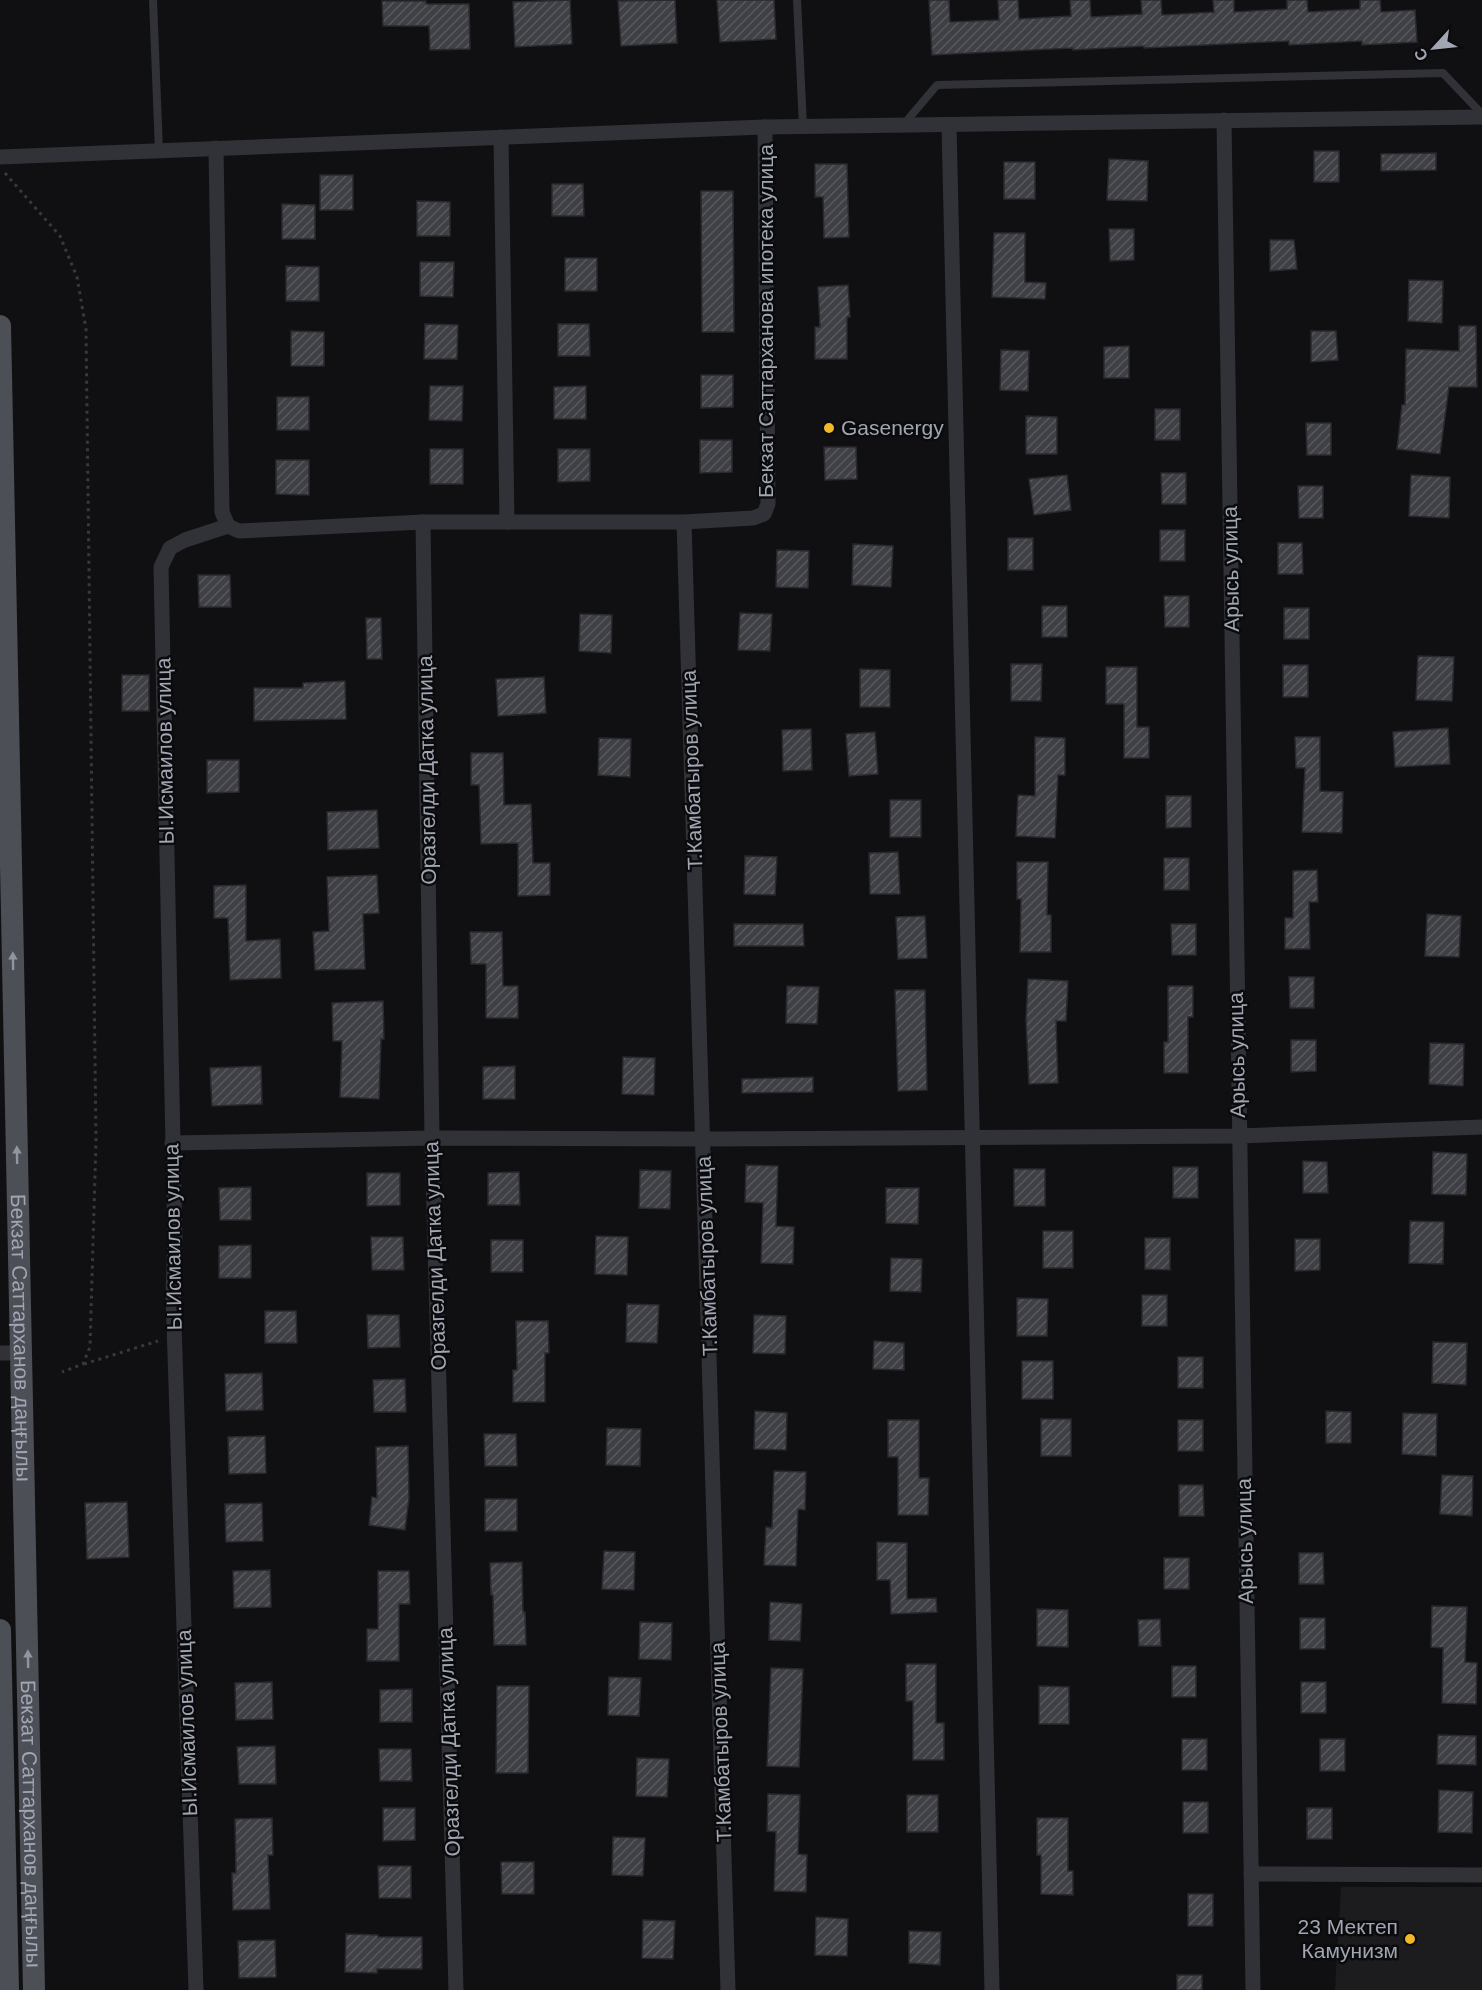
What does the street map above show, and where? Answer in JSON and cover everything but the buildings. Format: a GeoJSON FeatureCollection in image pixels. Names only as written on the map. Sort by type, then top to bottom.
{"type":"FeatureCollection","features":[{"type":"Feature","properties":{"kind":"main road","name":"Бекзат Саттарханов даңғылы"},"geometry":{"type":"LineString","coordinates":[[0,326],[11,1353],[34,1990]]}},
{"type":"Feature","properties":{"kind":"main road","name":"Бекзат Саттарханов даңғылы"},"geometry":{"type":"LineString","coordinates":[[0,1630],[8,1990]]}},
{"type":"Feature","properties":{"kind":"street"},"geometry":{"type":"LineString","coordinates":[[0,157],[765,127],[1482,116]]}},
{"type":"Feature","properties":{"kind":"street","name":"Арысь улица"},"geometry":{"type":"LineString","coordinates":[[1224,120],[1253,1990]]}},
{"type":"Feature","properties":{"kind":"street"},"geometry":{"type":"LineString","coordinates":[[949,125],[992,1990]]}},
{"type":"Feature","properties":{"kind":"street","name":"Бекзат Саттарханова ипотека улица"},"geometry":{"type":"LineString","coordinates":[[684,522],[753,518],[764,514],[768,504],[765,127]]}},
{"type":"Feature","properties":{"kind":"street"},"geometry":{"type":"LineString","coordinates":[[501,137],[507,522]]}},
{"type":"Feature","properties":{"kind":"street"},"geometry":{"type":"LineString","coordinates":[[216,148],[222,513],[228,526],[239,531],[423,522],[684,522]]}},
{"type":"Feature","properties":{"kind":"street","name":"Оразгелди Датка улица"},"geometry":{"type":"LineString","coordinates":[[423,522],[432,1138],[456,1990]]}},
{"type":"Feature","properties":{"kind":"street","name":"Т.Камбатыров улица"},"geometry":{"type":"LineString","coordinates":[[684,522],[728,1990]]}},
{"type":"Feature","properties":{"kind":"street","name":"Ы.Исмаилов улица"},"geometry":{"type":"LineString","coordinates":[[196,1990],[174,1336],[175,1240],[161,567],[170,548],[185,540],[228,526]]}},
{"type":"Feature","properties":{"kind":"street"},"geometry":{"type":"LineString","coordinates":[[172,1143],[432,1138],[1239,1136],[1482,1127]]}},
{"type":"Feature","properties":{"kind":"street"},"geometry":{"type":"LineString","coordinates":[[1251,1874],[1482,1875]]}},
{"type":"Feature","properties":{"kind":"lane"},"geometry":{"type":"LineString","coordinates":[[153,0],[159,151]]}},
{"type":"Feature","properties":{"kind":"lane"},"geometry":{"type":"LineString","coordinates":[[797,0],[803,126]]}},
{"type":"Feature","properties":{"kind":"lane"},"geometry":{"type":"LineString","coordinates":[[904,124],[937,85],[1443,73],[1482,116]]}},
{"type":"Feature","properties":{"kind":"path"},"geometry":{"type":"LineString","coordinates":[[0,168],[60,236],[77,277],[86,329],[96,1141],[90,1347],[83,1364]]}},
{"type":"Feature","properties":{"kind":"path"},"geometry":{"type":"LineString","coordinates":[[62,1372],[174,1336]]}},
{"type":"Feature","properties":{"kind":"shaded area","name":"23 Мектеп Камунизм"},"geometry":{"type":"Polygon","coordinates":[[[1341,1887],[1482,1887],[1482,1990],[1335,1990],[1341,1887]]]}},
{"type":"Feature","properties":{"kind":"place","name":"Gasenergy"},"geometry":{"type":"Point","coordinates":[829,428]}},
{"type":"Feature","properties":{"kind":"place","name":"23 Мектеп Камунизм"},"geometry":{"type":"Point","coordinates":[1410,1939]}}]}
